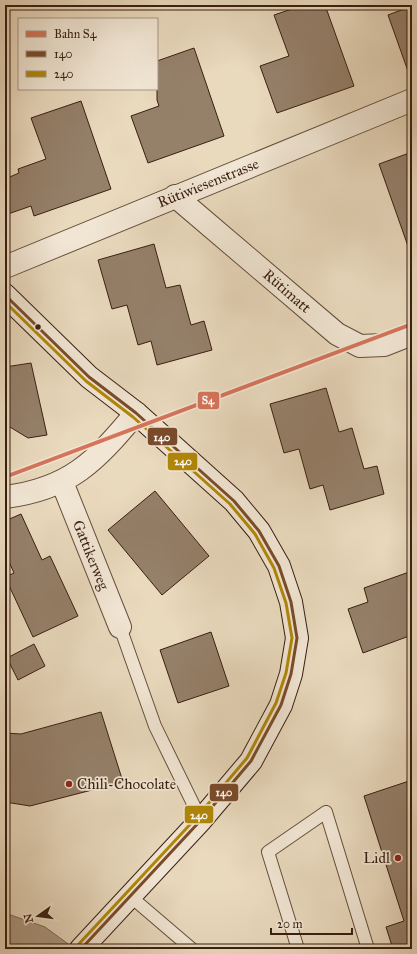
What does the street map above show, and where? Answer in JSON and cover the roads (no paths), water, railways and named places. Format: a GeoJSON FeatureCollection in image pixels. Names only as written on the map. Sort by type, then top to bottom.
{"type":"FeatureCollection","features":[{"type":"Feature","properties":{"kind":"street","name":"Rütiwiesenstrasse"},"geometry":{"type":"LineString","coordinates":[[5,267],[412,100]]}},
{"type":"Feature","properties":{"kind":"street","name":"Rütimatt"},"geometry":{"type":"LineString","coordinates":[[175,196],[337,334],[360,346],[384,345],[412,334]]}},
{"type":"Feature","properties":{"kind":"street"},"geometry":{"type":"LineString","coordinates":[[5,295],[88,377],[136,413],[234,501],[259,531],[279,566],[290,602],[297,638],[291,674],[281,705],[250,761],[201,820],[81,949]]}},
{"type":"Feature","properties":{"kind":"street"},"geometry":{"type":"LineString","coordinates":[[5,497],[20,495],[62,482],[83,469],[108,446],[136,413]]}},
{"type":"Feature","properties":{"kind":"street","name":"Gattikerweg"},"geometry":{"type":"LineString","coordinates":[[62,482],[120,627]]}},
{"type":"Feature","properties":{"kind":"lane"},"geometry":{"type":"LineString","coordinates":[[120,627],[155,726],[201,820]]}},
{"type":"Feature","properties":{"kind":"lane"},"geometry":{"type":"LineString","coordinates":[[298,949],[268,852],[326,812],[368,949]]}},
{"type":"Feature","properties":{"kind":"lane"},"geometry":{"type":"LineString","coordinates":[[130,896],[192,949]]}},
{"type":"Feature","properties":{"kind":"rail line","name":"S4"},"geometry":{"type":"LineString","coordinates":[[5,477],[412,324]]}},
{"type":"Feature","properties":{"kind":"place","name":"Chili-Chocolate"},"geometry":{"type":"Point","coordinates":[69,784]}},
{"type":"Feature","properties":{"kind":"place","name":"Lidl"},"geometry":{"type":"Point","coordinates":[398,858]}}]}
